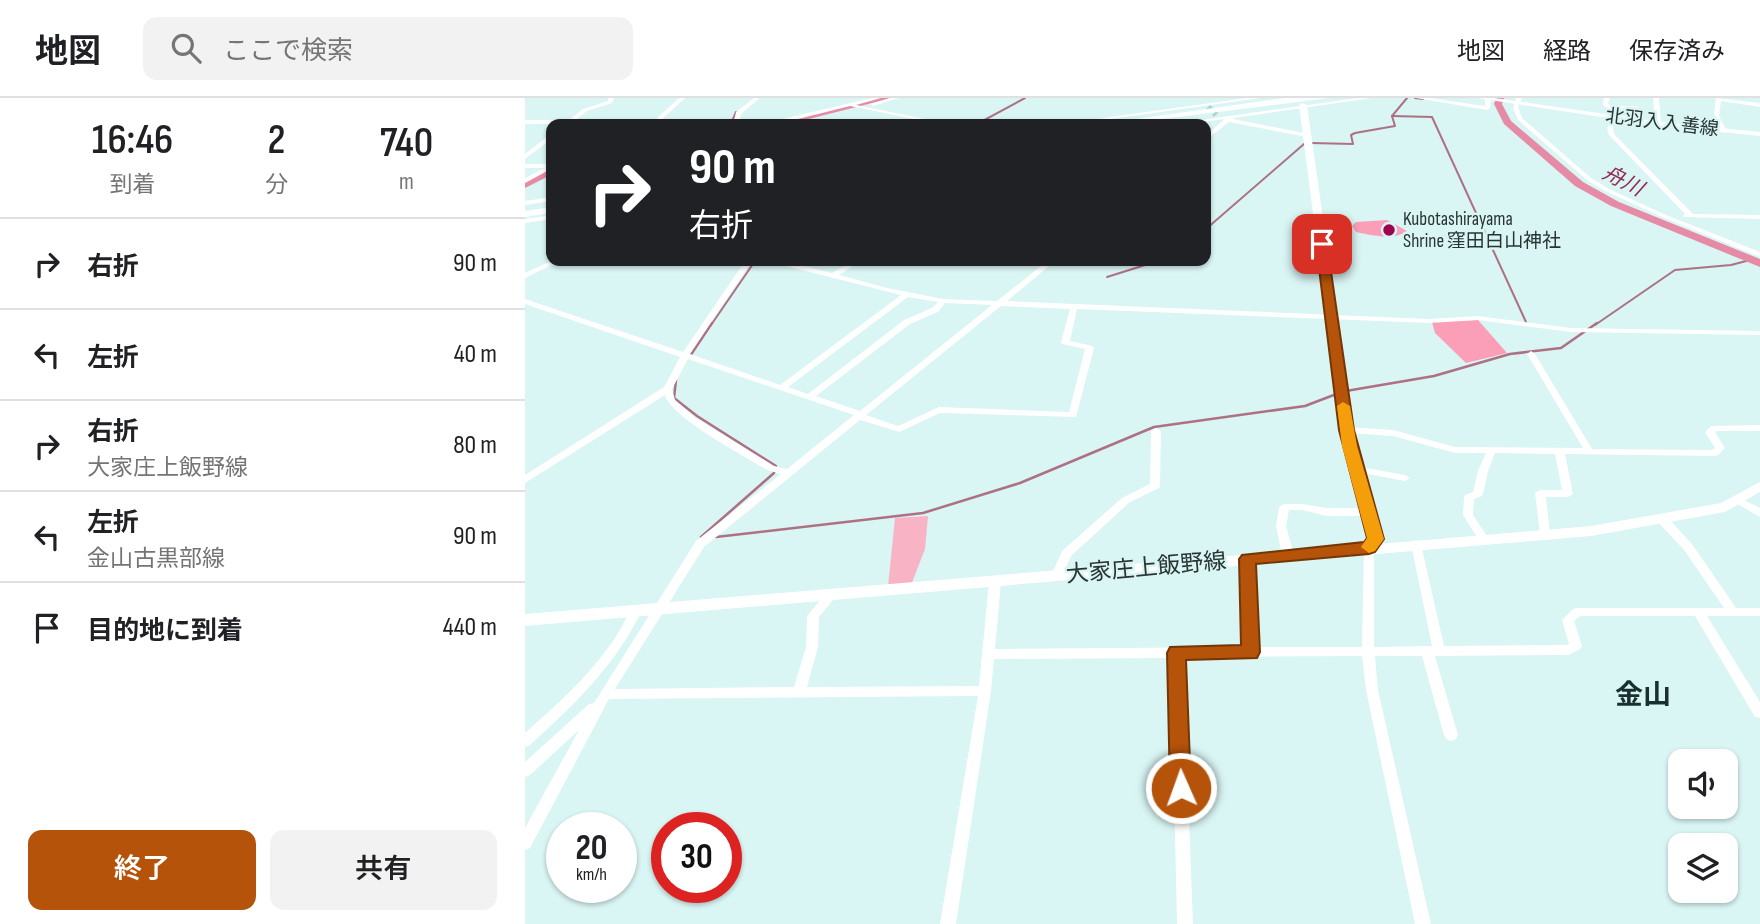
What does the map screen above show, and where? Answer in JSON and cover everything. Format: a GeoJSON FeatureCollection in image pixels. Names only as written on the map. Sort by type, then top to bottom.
{"type":"FeatureCollection","features":[{"type":"Feature","properties":{"kind":"highway"},"geometry":{"type":"LineString","coordinates":[[1166,119],[1325,98]]}},
{"type":"Feature","properties":{"kind":"highway"},"geometry":{"type":"LineString","coordinates":[[1151,119],[1303,103]]}},
{"type":"Feature","properties":{"kind":"highway"},"geometry":{"type":"LineString","coordinates":[[525,212],[546,209]]}},
{"type":"Feature","properties":{"kind":"main road","name":"北羽入入善線"},"geometry":{"type":"LineString","coordinates":[[1480,98],[1517,101],[1658,124],[1760,134]]}},
{"type":"Feature","properties":{"kind":"main road"},"geometry":{"type":"LineString","coordinates":[[1303,103],[1347,430],[1375,539],[1369,548]]}},
{"type":"Feature","properties":{"kind":"main road","name":"大家庄上飯野線"},"geometry":{"type":"LineString","coordinates":[[525,620],[1601,530],[1725,508],[1760,486]]}},
{"type":"Feature","properties":{"kind":"street"},"geometry":{"type":"LineString","coordinates":[[573,119],[585,110],[605,104],[611,98]]}},
{"type":"Feature","properties":{"kind":"street"},"geometry":{"type":"LineString","coordinates":[[661,119],[682,98]]}},
{"type":"Feature","properties":{"kind":"street"},"geometry":{"type":"LineString","coordinates":[[739,119],[738,113],[757,98]]}},
{"type":"Feature","properties":{"kind":"street"},"geometry":{"type":"LineString","coordinates":[[798,119],[878,98]]}},
{"type":"Feature","properties":{"kind":"street"},"geometry":{"type":"LineString","coordinates":[[860,107],[896,98]]}},
{"type":"Feature","properties":{"kind":"street"},"geometry":{"type":"LineString","coordinates":[[1205,106],[1210,98]]}},
{"type":"Feature","properties":{"kind":"street"},"geometry":{"type":"LineString","coordinates":[[1110,119],[1258,98]]}},
{"type":"Feature","properties":{"kind":"street"},"geometry":{"type":"LineString","coordinates":[[1211,134],[1230,118],[1303,103],[1369,98]]}},
{"type":"Feature","properties":{"kind":"street"},"geometry":{"type":"LineString","coordinates":[[1419,98],[1487,108],[1488,99]]}},
{"type":"Feature","properties":{"kind":"street"},"geometry":{"type":"LineString","coordinates":[[1607,98],[1605,104],[1626,119]]}},
{"type":"Feature","properties":{"kind":"street"},"geometry":{"type":"LineString","coordinates":[[1656,98],[1658,124]]}},
{"type":"Feature","properties":{"kind":"street"},"geometry":{"type":"LineString","coordinates":[[1724,131],[1716,116],[1719,99],[1760,105]]}},
{"type":"Feature","properties":{"kind":"street"},"geometry":{"type":"LineString","coordinates":[[1517,101],[1520,119],[1589,178],[1622,198],[1760,255]]}},
{"type":"Feature","properties":{"kind":"street"},"geometry":{"type":"LineString","coordinates":[[850,105],[921,119]]}},
{"type":"Feature","properties":{"kind":"street"},"geometry":{"type":"LineString","coordinates":[[1612,108],[1636,108]]}},
{"type":"Feature","properties":{"kind":"street"},"geometry":{"type":"LineString","coordinates":[[1205,119],[1230,118],[1307,135]]}},
{"type":"Feature","properties":{"kind":"street"},"geometry":{"type":"LineString","coordinates":[[1615,118],[1610,128],[1611,134],[1691,216]]}},
{"type":"Feature","properties":{"kind":"street"},"geometry":{"type":"LineString","coordinates":[[525,122],[546,122]]}},
{"type":"Feature","properties":{"kind":"street"},"geometry":{"type":"LineString","coordinates":[[525,157],[546,140]]}},
{"type":"Feature","properties":{"kind":"street"},"geometry":{"type":"LineString","coordinates":[[525,166],[546,166]]}},
{"type":"Feature","properties":{"kind":"street"},"geometry":{"type":"LineString","coordinates":[[525,181],[546,169]]}},
{"type":"Feature","properties":{"kind":"street"},"geometry":{"type":"LineString","coordinates":[[525,203],[546,200]]}},
{"type":"Feature","properties":{"kind":"street"},"geometry":{"type":"LineString","coordinates":[[1664,216],[1760,217]]}},
{"type":"Feature","properties":{"kind":"street"},"geometry":{"type":"LineString","coordinates":[[525,221],[546,218]]}},
{"type":"Feature","properties":{"kind":"street"},"geometry":{"type":"LineString","coordinates":[[525,275],[546,266]]}},
{"type":"Feature","properties":{"kind":"street"},"geometry":{"type":"LineString","coordinates":[[525,480],[668,389],[685,356],[745,266]]}},
{"type":"Feature","properties":{"kind":"street"},"geometry":{"type":"LineString","coordinates":[[796,266],[907,295],[943,301],[1332,318],[1429,321],[1478,318],[1571,330],[1760,333]]}},
{"type":"Feature","properties":{"kind":"street"},"geometry":{"type":"LineString","coordinates":[[833,276],[849,266]]}},
{"type":"Feature","properties":{"kind":"street"},"geometry":{"type":"LineString","coordinates":[[525,843],[603,697],[700,544],[1045,266]]}},
{"type":"Feature","properties":{"kind":"street"},"geometry":{"type":"LineString","coordinates":[[781,388],[907,295]]}},
{"type":"Feature","properties":{"kind":"street"},"geometry":{"type":"LineString","coordinates":[[525,301],[899,429],[939,410],[1073,415],[1090,348],[1065,342],[1074,307]]}},
{"type":"Feature","properties":{"kind":"street"},"geometry":{"type":"LineString","coordinates":[[809,397],[907,322],[935,310],[943,301]]}},
{"type":"Feature","properties":{"kind":"street"},"geometry":{"type":"LineString","coordinates":[[1531,354],[1588,451]]}},
{"type":"Feature","properties":{"kind":"street"},"geometry":{"type":"LineString","coordinates":[[668,389],[671,401],[693,420],[771,468],[788,472]]}},
{"type":"Feature","properties":{"kind":"street"},"geometry":{"type":"LineString","coordinates":[[1347,430],[1393,433],[1455,450],[1715,453],[1720,448],[1710,432],[1714,428],[1760,428]]}},
{"type":"Feature","properties":{"kind":"street"},"geometry":{"type":"LineString","coordinates":[[1057,576],[1066,554],[1079,542],[1126,500],[1155,486],[1156,431]]}},
{"type":"Feature","properties":{"kind":"street"},"geometry":{"type":"LineString","coordinates":[[1484,539],[1468,515],[1468,497],[1478,494],[1483,471],[1492,450]]}},
{"type":"Feature","properties":{"kind":"street"},"geometry":{"type":"LineString","coordinates":[[1545,534],[1540,493],[1568,494],[1559,451]]}},
{"type":"Feature","properties":{"kind":"street"},"geometry":{"type":"LineString","coordinates":[[1356,469],[1405,478]]}},
{"type":"Feature","properties":{"kind":"street"},"geometry":{"type":"LineString","coordinates":[[1738,500],[1760,513]]}},
{"type":"Feature","properties":{"kind":"street"},"geometry":{"type":"LineString","coordinates":[[1288,555],[1281,526],[1284,507],[1327,512],[1367,512]]}},
{"type":"Feature","properties":{"kind":"street"},"geometry":{"type":"LineString","coordinates":[[1663,520],[1688,547],[1733,612]]}},
{"type":"Feature","properties":{"kind":"street"},"geometry":{"type":"LineString","coordinates":[[1416,544],[1433,651],[1451,735]]}},
{"type":"Feature","properties":{"kind":"street"},"geometry":{"type":"LineString","coordinates":[[1369,548],[1368,652],[1379,728],[1423,924]]}},
{"type":"Feature","properties":{"kind":"street"},"geometry":{"type":"LineString","coordinates":[[1248,559],[1250,652]]}},
{"type":"Feature","properties":{"kind":"street"},"geometry":{"type":"LineString","coordinates":[[948,924],[985,691],[995,582]]}},
{"type":"Feature","properties":{"kind":"street"},"geometry":{"type":"LineString","coordinates":[[799,692],[811,647],[813,616],[832,594]]}},
{"type":"Feature","properties":{"kind":"street"},"geometry":{"type":"LineString","coordinates":[[525,741],[592,676],[629,629],[639,610]]}},
{"type":"Feature","properties":{"kind":"street"},"geometry":{"type":"LineString","coordinates":[[1698,611],[1760,713]]}},
{"type":"Feature","properties":{"kind":"street"},"geometry":{"type":"LineString","coordinates":[[988,654],[1569,650],[1576,646],[1568,620],[1577,612],[1760,612]]}},
{"type":"Feature","properties":{"kind":"street"},"geometry":{"type":"LineString","coordinates":[[1177,653],[1185,924]]}},
{"type":"Feature","properties":{"kind":"street"},"geometry":{"type":"LineString","coordinates":[[525,771],[603,697],[985,691]]}},
{"type":"Feature","properties":{"kind":"shaded area"},"geometry":{"type":"Polygon","coordinates":[[[1387,220],[1407,231],[1396,236],[1382,236],[1356,232],[1352,226],[1356,222],[1387,220]]]}},
{"type":"Feature","properties":{"kind":"shaded area"},"geometry":{"type":"Polygon","coordinates":[[[1478,320],[1507,353],[1466,363],[1435,333],[1432,322],[1478,320]]]}},
{"type":"Feature","properties":{"kind":"shaded area"},"geometry":{"type":"Polygon","coordinates":[[[928,516],[925,549],[911,585],[888,587],[895,518],[928,516]]]}},
{"type":"Feature","properties":{"kind":"waterway"},"geometry":{"type":"LineString","coordinates":[[799,119],[888,98]]}},
{"type":"Feature","properties":{"kind":"waterway"},"geometry":{"type":"LineString","coordinates":[[986,119],[1025,98]]}},
{"type":"Feature","properties":{"kind":"waterway"},"geometry":{"type":"LineString","coordinates":[[1392,116],[1407,98]]}},
{"type":"Feature","properties":{"kind":"waterway"},"geometry":{"type":"LineString","coordinates":[[1415,98],[1423,99]]}},
{"type":"Feature","properties":{"kind":"waterway","name":"舟川"},"geometry":{"type":"LineString","coordinates":[[1500,98],[1498,104],[1507,122],[1579,184],[1615,204],[1760,263]]}},
{"type":"Feature","properties":{"kind":"waterway"},"geometry":{"type":"LineString","coordinates":[[733,119],[736,112]]}},
{"type":"Feature","properties":{"kind":"waterway"},"geometry":{"type":"LineString","coordinates":[[1311,143],[1353,144],[1351,135],[1355,133],[1395,126],[1392,116]]}},
{"type":"Feature","properties":{"kind":"waterway"},"geometry":{"type":"LineString","coordinates":[[1392,116],[1432,117],[1526,322]]}},
{"type":"Feature","properties":{"kind":"waterway"},"geometry":{"type":"LineString","coordinates":[[1211,225],[1304,144]]}},
{"type":"Feature","properties":{"kind":"waterway"},"geometry":{"type":"LineString","coordinates":[[525,185],[546,174]]}},
{"type":"Feature","properties":{"kind":"waterway"},"geometry":{"type":"LineString","coordinates":[[1595,325],[1675,270],[1731,265],[1750,260]]}},
{"type":"Feature","properties":{"kind":"waterway"},"geometry":{"type":"LineString","coordinates":[[711,325],[752,266]]}},
{"type":"Feature","properties":{"kind":"waterway"},"geometry":{"type":"LineString","coordinates":[[1107,277],[1142,266]]}},
{"type":"Feature","properties":{"kind":"waterway"},"geometry":{"type":"LineString","coordinates":[[690,356],[712,323]]}},
{"type":"Feature","properties":{"kind":"waterway"},"geometry":{"type":"LineString","coordinates":[[1346,391],[1434,376],[1510,354],[1561,348],[1597,323]]}},
{"type":"Feature","properties":{"kind":"waterway"},"geometry":{"type":"LineString","coordinates":[[676,380],[674,398],[697,416],[776,466],[774,473],[701,537]]}},
{"type":"Feature","properties":{"kind":"waterway"},"geometry":{"type":"LineString","coordinates":[[716,537],[923,513],[1020,483],[1154,427],[1305,406],[1339,393]]}},
{"type":"Feature","properties":{"kind":"tunnel"},"geometry":{"type":"LineString","coordinates":[[1208,107],[1216,115]]}},
{"type":"Feature","properties":{"kind":"slow traffic"},"geometry":{"type":"LineString","coordinates":[[1343,406],[1350,446],[1375,539],[1369,547]]}},
{"type":"Feature","properties":{"kind":"place","name":"Kubotashirayama Shrine 窪田白山神社"},"geometry":{"type":"Point","coordinates":[1389,230]}},
{"type":"Feature","properties":{"kind":"district","name":"金山"},"geometry":{"type":"Point","coordinates":[1643,695]}},
{"type":"Feature","properties":{"kind":"route"},"geometry":{"type":"LineString","coordinates":[[1181,788],[1177,653],[1250,652],[1248,559],[1369,548],[1375,539],[1347,430],[1322,244]]}}]}
